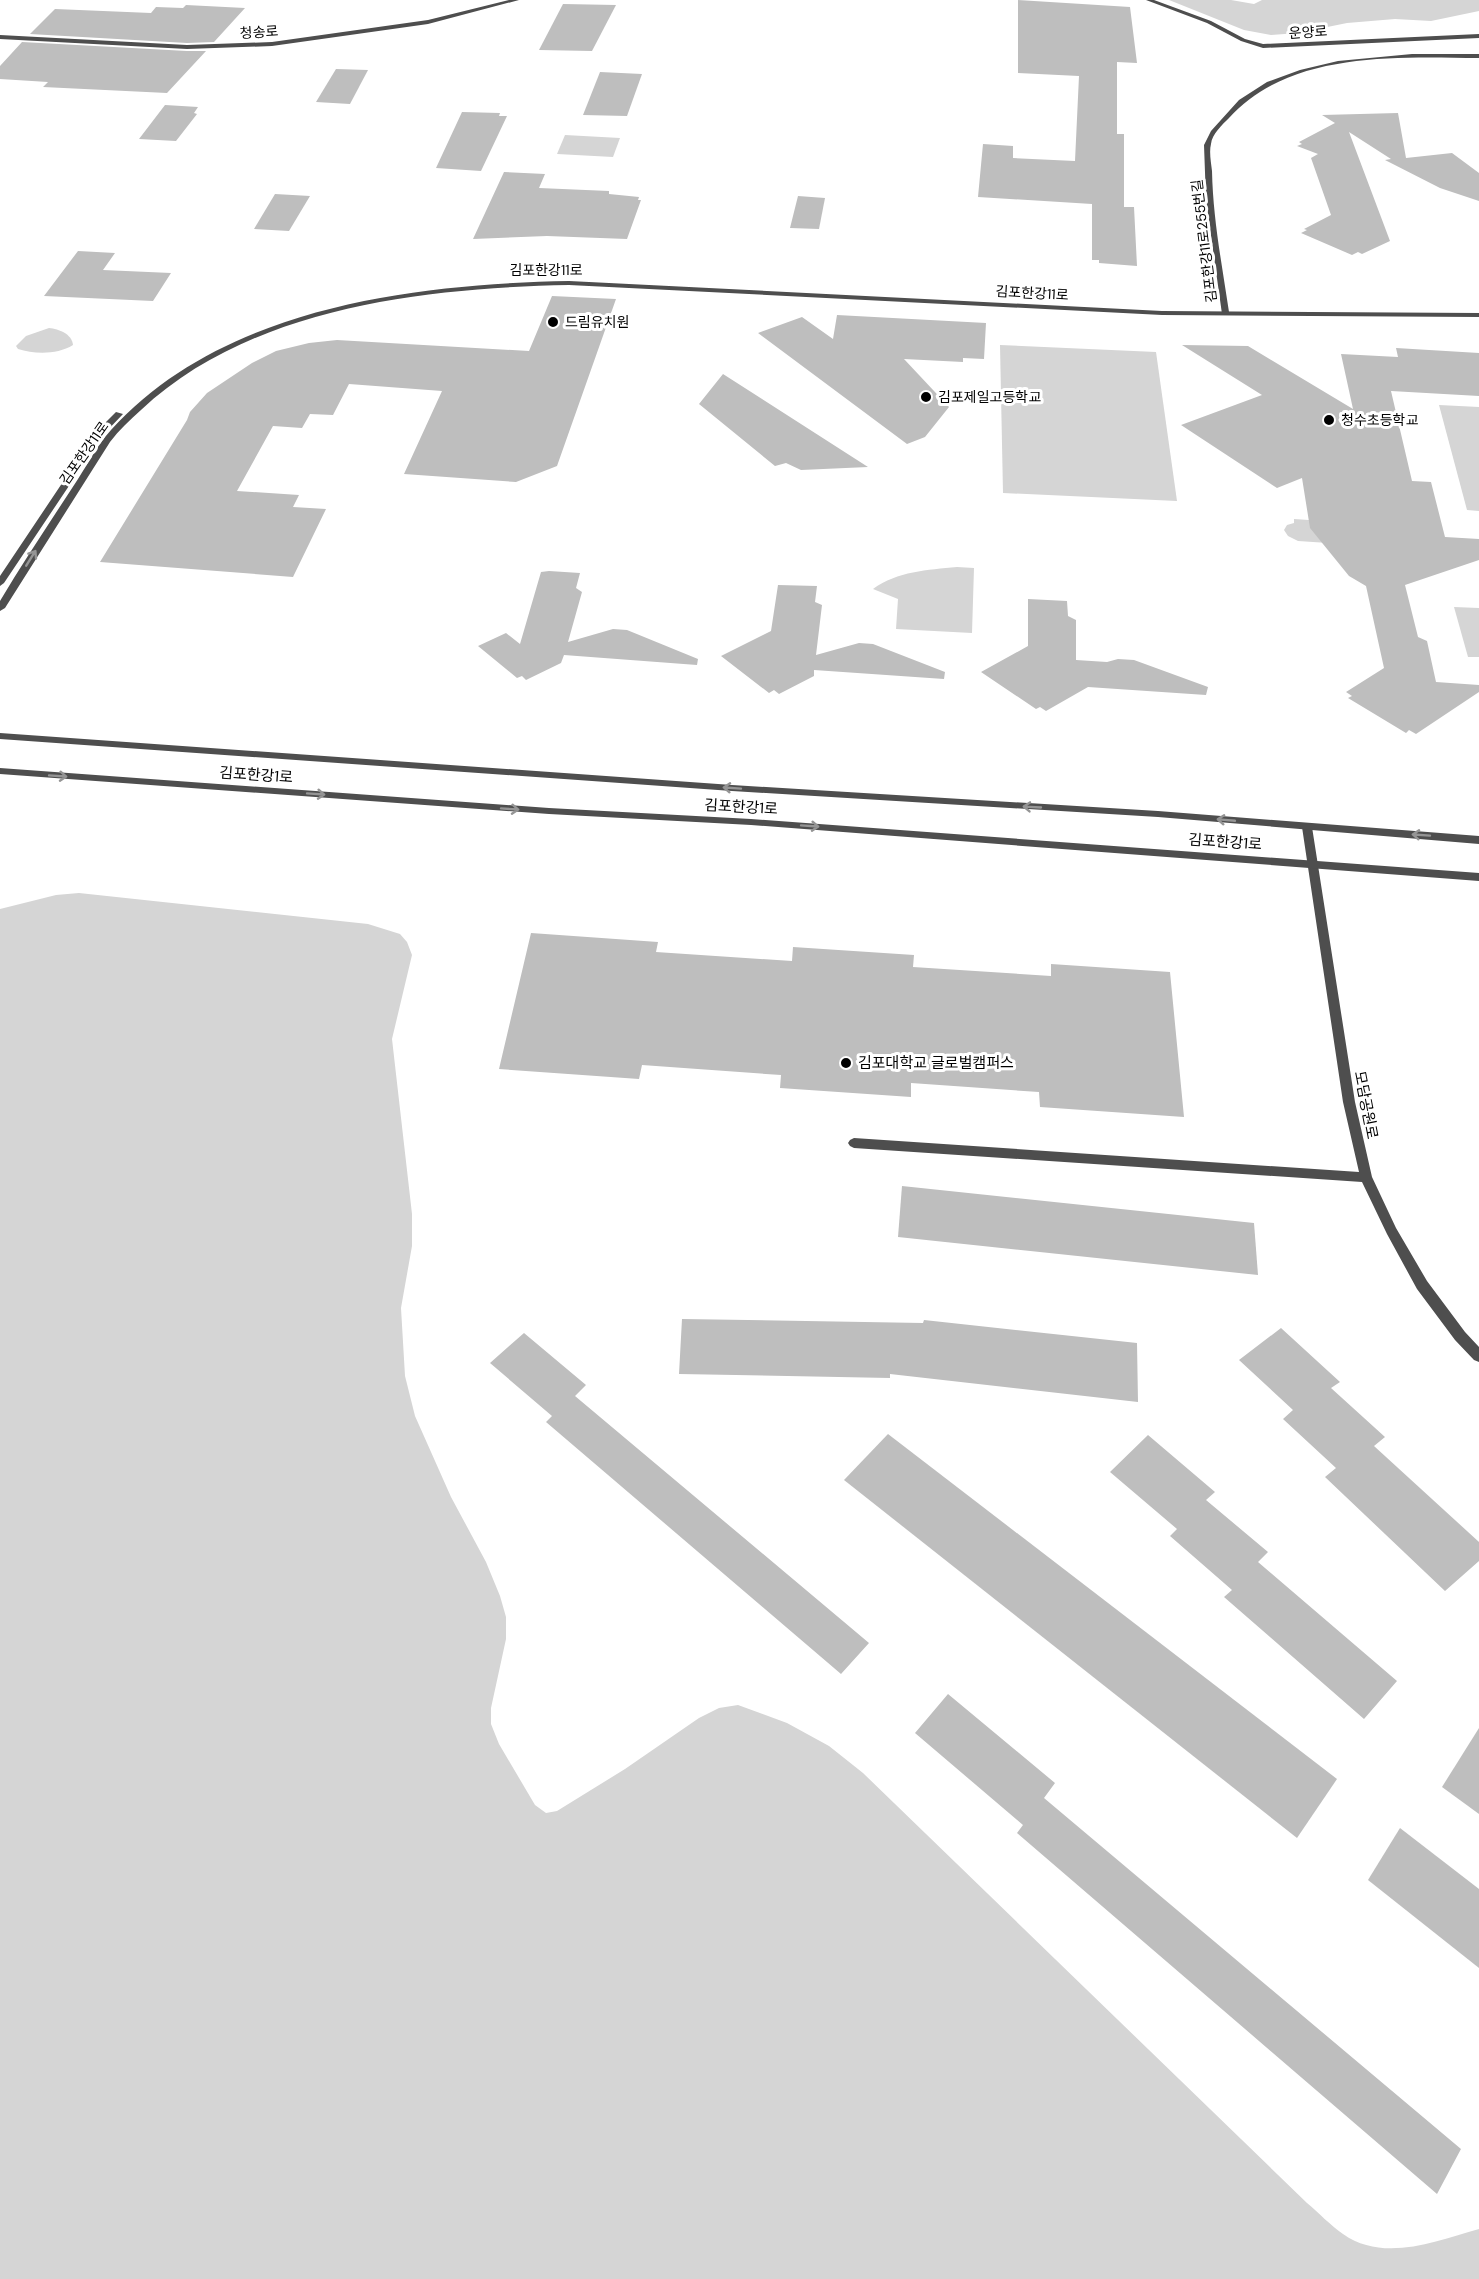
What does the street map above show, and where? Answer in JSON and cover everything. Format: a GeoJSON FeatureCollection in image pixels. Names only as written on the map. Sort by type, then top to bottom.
{"type":"FeatureCollection","features":[{"type":"Feature","properties":{"kind":"street","name":"청송로"},"geometry":{"type":"LineString","coordinates":[[0,37],[187,47],[272,44],[428,22],[516,0]]}},
{"type":"Feature","properties":{"kind":"street","name":"운양로"},"geometry":{"type":"LineString","coordinates":[[1149,0],[1209,22],[1243,40],[1263,46],[1479,36]]}},
{"type":"Feature","properties":{"kind":"street","name":"김포한강11로255번길"},"geometry":{"type":"LineString","coordinates":[[1225,312],[1208,192],[1208,141],[1234,105],[1270,83],[1324,66],[1383,58],[1479,56]]}},
{"type":"Feature","properties":{"kind":"street","name":"김포한강11로"},"geometry":{"type":"LineString","coordinates":[[0,583],[100,433],[129,404],[153,385],[204,353],[258,330],[336,304],[402,291],[472,281],[529,278],[1225,312]]}},
{"type":"Feature","properties":{"kind":"street","name":"김포한강11로"},"geometry":{"type":"LineString","coordinates":[[0,608],[115,430],[164,386],[212,356],[262,334],[336,309],[401,296],[474,286],[539,282],[1162,313],[1479,315]]}},
{"type":"Feature","properties":{"kind":"street","name":"김포한강1로"},"geometry":{"type":"LineString","coordinates":[[0,736],[732,788],[1158,814],[1479,840]]}},
{"type":"Feature","properties":{"kind":"street","name":"김포한강1로"},"geometry":{"type":"LineString","coordinates":[[0,771],[549,812],[751,822],[1479,877]]}},
{"type":"Feature","properties":{"kind":"street","name":"모담공원로"},"geometry":{"type":"LineString","coordinates":[[1307,827],[1349,1102],[1366,1177],[1390,1230],[1422,1285],[1460,1336],[1479,1356]]}},
{"type":"Feature","properties":{"kind":"street"},"geometry":{"type":"LineString","coordinates":[[854,1143],[1366,1177]]}},
{"type":"Feature","properties":{"kind":"shaded area"},"geometry":{"type":"Polygon","coordinates":[[[1169,0],[1231,0],[1254,4],[1262,0],[1479,0],[1479,11],[1431,21],[1395,19],[1347,23],[1298,33],[1271,35],[1244,30],[1169,0]]]}},
{"type":"Feature","properties":{"kind":"shaded area"},"geometry":{"type":"Polygon","coordinates":[[[565,135],[620,138],[613,157],[557,154],[565,135]]]}},
{"type":"Feature","properties":{"kind":"shaded area"},"geometry":{"type":"Polygon","coordinates":[[[49,328],[64,333],[73,345],[60,351],[46,353],[24,351],[16,346],[26,336],[49,328]]]}},
{"type":"Feature","properties":{"kind":"shaded area"},"geometry":{"type":"Polygon","coordinates":[[[1000,345],[1156,352],[1177,501],[1003,493],[1000,345]]]}},
{"type":"Feature","properties":{"kind":"shaded area"},"geometry":{"type":"Polygon","coordinates":[[[1439,405],[1479,407],[1479,511],[1467,510],[1439,405]]]}},
{"type":"Feature","properties":{"kind":"shaded area"},"geometry":{"type":"Polygon","coordinates":[[[1294,519],[1368,524],[1373,546],[1298,541],[1288,536],[1284,530],[1287,525],[1294,523],[1294,519]]]}},
{"type":"Feature","properties":{"kind":"shaded area"},"geometry":{"type":"Polygon","coordinates":[[[957,567],[974,568],[972,633],[896,629],[898,599],[873,589],[892,578],[903,575],[957,567]]]}},
{"type":"Feature","properties":{"kind":"shaded area"},"geometry":{"type":"Polygon","coordinates":[[[1454,607],[1479,608],[1479,657],[1468,657],[1454,607]]]}},
{"type":"Feature","properties":{"kind":"shaded area"},"geometry":{"type":"Polygon","coordinates":[[[79,893],[368,924],[400,934],[407,942],[412,955],[392,1039],[412,1214],[412,1246],[401,1308],[405,1376],[415,1416],[451,1497],[486,1562],[500,1596],[506,1617],[506,1639],[491,1708],[491,1724],[499,1744],[535,1805],[546,1813],[557,1811],[625,1769],[699,1718],[719,1708],[738,1705],[787,1723],[829,1746],[863,1773],[1307,2203],[1338,2230],[1359,2243],[1393,2248],[1428,2244],[1479,2229],[1479,2279],[0,2279],[0,909],[56,895],[79,893]]]}},
{"type":"Feature","properties":{"kind":"building"},"geometry":{"type":"Polygon","coordinates":[[[1018,0],[1130,7],[1137,63],[1117,62],[1117,134],[1124,134],[1124,207],[1134,207],[1137,266],[1099,263],[1099,260],[1092,260],[1092,204],[978,197],[983,144],[1013,146],[1013,158],[1075,161],[1079,76],[1018,73],[1018,0]]]}},
{"type":"Feature","properties":{"kind":"building"},"geometry":{"type":"Polygon","coordinates":[[[563,4],[616,5],[592,51],[539,50],[563,4]]]}},
{"type":"Feature","properties":{"kind":"building"},"geometry":{"type":"Polygon","coordinates":[[[186,5],[245,8],[214,42],[187,43],[30,34],[55,9],[151,13],[156,7],[183,8],[186,5]]]}},
{"type":"Feature","properties":{"kind":"building"},"geometry":{"type":"Polygon","coordinates":[[[22,42],[206,51],[167,93],[43,87],[48,82],[0,79],[0,66],[22,42]]]}},
{"type":"Feature","properties":{"kind":"building"},"geometry":{"type":"Polygon","coordinates":[[[336,69],[368,70],[350,104],[316,102],[336,69]]]}},
{"type":"Feature","properties":{"kind":"building"},"geometry":{"type":"Polygon","coordinates":[[[600,72],[642,74],[627,116],[583,115],[600,72]]]}},
{"type":"Feature","properties":{"kind":"building"},"geometry":{"type":"Polygon","coordinates":[[[165,105],[198,107],[194,113],[197,114],[176,141],[139,139],[165,105]]]}},
{"type":"Feature","properties":{"kind":"building"},"geometry":{"type":"Polygon","coordinates":[[[462,112],[500,113],[499,116],[507,116],[481,171],[436,168],[462,112]]]}},
{"type":"Feature","properties":{"kind":"building"},"geometry":{"type":"Polygon","coordinates":[[[1398,113],[1406,158],[1452,153],[1479,173],[1479,201],[1440,188],[1385,160],[1391,159],[1349,132],[1390,241],[1362,254],[1358,252],[1352,255],[1301,233],[1307,230],[1304,229],[1331,215],[1311,158],[1318,154],[1297,146],[1302,144],[1299,142],[1335,123],[1322,115],[1398,113]]]}},
{"type":"Feature","properties":{"kind":"building"},"geometry":{"type":"Polygon","coordinates":[[[504,172],[545,174],[539,188],[609,191],[609,194],[639,197],[638,200],[641,200],[627,239],[547,236],[473,239],[504,172]]]}},
{"type":"Feature","properties":{"kind":"building"},"geometry":{"type":"Polygon","coordinates":[[[275,194],[310,196],[289,231],[254,229],[275,194]]]}},
{"type":"Feature","properties":{"kind":"building"},"geometry":{"type":"Polygon","coordinates":[[[798,196],[825,198],[819,229],[790,228],[798,196]]]}},
{"type":"Feature","properties":{"kind":"building"},"geometry":{"type":"Polygon","coordinates":[[[78,251],[115,253],[103,270],[171,273],[153,301],[44,296],[78,251]]]}},
{"type":"Feature","properties":{"kind":"building"},"geometry":{"type":"Polygon","coordinates":[[[552,296],[616,299],[557,466],[516,482],[404,474],[442,391],[349,384],[333,415],[310,414],[302,428],[273,426],[237,491],[299,495],[293,507],[326,509],[293,577],[100,562],[190,412],[207,393],[252,363],[276,351],[309,343],[337,340],[529,351],[552,296]]]}},
{"type":"Feature","properties":{"kind":"building"},"geometry":{"type":"Polygon","coordinates":[[[837,315],[986,323],[984,359],[963,358],[963,362],[904,359],[949,407],[925,437],[907,444],[758,333],[802,317],[833,339],[837,315]]]}},
{"type":"Feature","properties":{"kind":"building"},"geometry":{"type":"Polygon","coordinates":[[[1182,345],[1248,346],[1353,409],[1341,354],[1398,357],[1396,348],[1479,353],[1479,396],[1391,391],[1412,481],[1431,482],[1445,537],[1479,539],[1479,560],[1405,585],[1418,637],[1427,641],[1436,682],[1479,685],[1479,692],[1416,734],[1409,730],[1406,733],[1348,698],[1352,696],[1346,692],[1384,668],[1366,586],[1349,576],[1310,528],[1302,478],[1277,488],[1181,425],[1262,395],[1182,345]]]}},
{"type":"Feature","properties":{"kind":"building"},"geometry":{"type":"Polygon","coordinates":[[[723,374],[868,467],[801,470],[786,463],[775,466],[699,404],[723,374]]]}},
{"type":"Feature","properties":{"kind":"building"},"geometry":{"type":"Polygon","coordinates":[[[541,572],[580,573],[576,588],[582,592],[568,642],[613,629],[627,630],[698,659],[697,665],[564,655],[561,663],[526,680],[522,676],[517,678],[478,646],[506,633],[520,644],[541,572]]]}},
{"type":"Feature","properties":{"kind":"building"},"geometry":{"type":"Polygon","coordinates":[[[778,585],[817,586],[815,602],[822,605],[816,655],[859,643],[873,644],[945,672],[944,679],[814,670],[814,676],[779,694],[774,690],[769,693],[721,656],[771,631],[778,585]]]}},
{"type":"Feature","properties":{"kind":"building"},"geometry":{"type":"Polygon","coordinates":[[[1028,599],[1067,601],[1068,616],[1076,620],[1076,660],[1107,662],[1118,659],[1134,660],[1208,687],[1206,695],[1088,687],[1046,711],[1040,707],[1036,709],[981,672],[1028,646],[1028,599]]]}},
{"type":"Feature","properties":{"kind":"building"},"geometry":{"type":"Polygon","coordinates":[[[531,933],[658,942],[656,952],[792,961],[793,947],[914,955],[913,967],[1051,976],[1051,964],[1170,972],[1184,1117],[1040,1107],[1039,1092],[911,1083],[911,1097],[780,1088],[781,1075],[642,1065],[639,1079],[499,1069],[531,933]]]}},
{"type":"Feature","properties":{"kind":"building"},"geometry":{"type":"Polygon","coordinates":[[[902,1186],[1254,1223],[1258,1275],[898,1237],[902,1186]]]}},
{"type":"Feature","properties":{"kind":"building"},"geometry":{"type":"Polygon","coordinates":[[[682,1319],[923,1323],[924,1320],[1137,1343],[1138,1402],[890,1374],[890,1378],[679,1374],[682,1319]]]}},
{"type":"Feature","properties":{"kind":"building"},"geometry":{"type":"Polygon","coordinates":[[[1281,1328],[1340,1382],[1331,1388],[1385,1437],[1374,1446],[1479,1542],[1479,1561],[1445,1591],[1325,1477],[1336,1468],[1283,1419],[1293,1410],[1239,1360],[1281,1328]]]}},
{"type":"Feature","properties":{"kind":"building"},"geometry":{"type":"Polygon","coordinates":[[[524,1333],[586,1385],[575,1396],[869,1643],[841,1674],[546,1422],[552,1416],[490,1363],[524,1333]]]}},
{"type":"Feature","properties":{"kind":"building"},"geometry":{"type":"Polygon","coordinates":[[[888,1434],[1337,1779],[1297,1838],[844,1480],[888,1434]]]}},
{"type":"Feature","properties":{"kind":"building"},"geometry":{"type":"Polygon","coordinates":[[[1148,1435],[1215,1492],[1206,1500],[1268,1552],[1258,1562],[1397,1681],[1364,1719],[1224,1597],[1232,1590],[1170,1536],[1177,1529],[1110,1472],[1148,1435]]]}},
{"type":"Feature","properties":{"kind":"building"},"geometry":{"type":"Polygon","coordinates":[[[948,1694],[1055,1783],[1044,1798],[1461,2149],[1437,2194],[1017,1833],[1023,1825],[915,1733],[948,1694]]]}},
{"type":"Feature","properties":{"kind":"building"},"geometry":{"type":"Polygon","coordinates":[[[1479,1728],[1479,1814],[1442,1787],[1479,1728]]]}},
{"type":"Feature","properties":{"kind":"building"},"geometry":{"type":"Polygon","coordinates":[[[1400,1828],[1479,1889],[1479,1968],[1368,1880],[1400,1828]]]}},
{"type":"Feature","properties":{"kind":"place","name":"드림유치원"},"geometry":{"type":"Point","coordinates":[553,322]}},
{"type":"Feature","properties":{"kind":"place","name":"김포제일고등학교"},"geometry":{"type":"Point","coordinates":[926,397]}},
{"type":"Feature","properties":{"kind":"place","name":"청수초등학교"},"geometry":{"type":"Point","coordinates":[1329,420]}},
{"type":"Feature","properties":{"kind":"place","name":"김포대학교 글로벌캠퍼스"},"geometry":{"type":"Point","coordinates":[846,1063]}}]}
